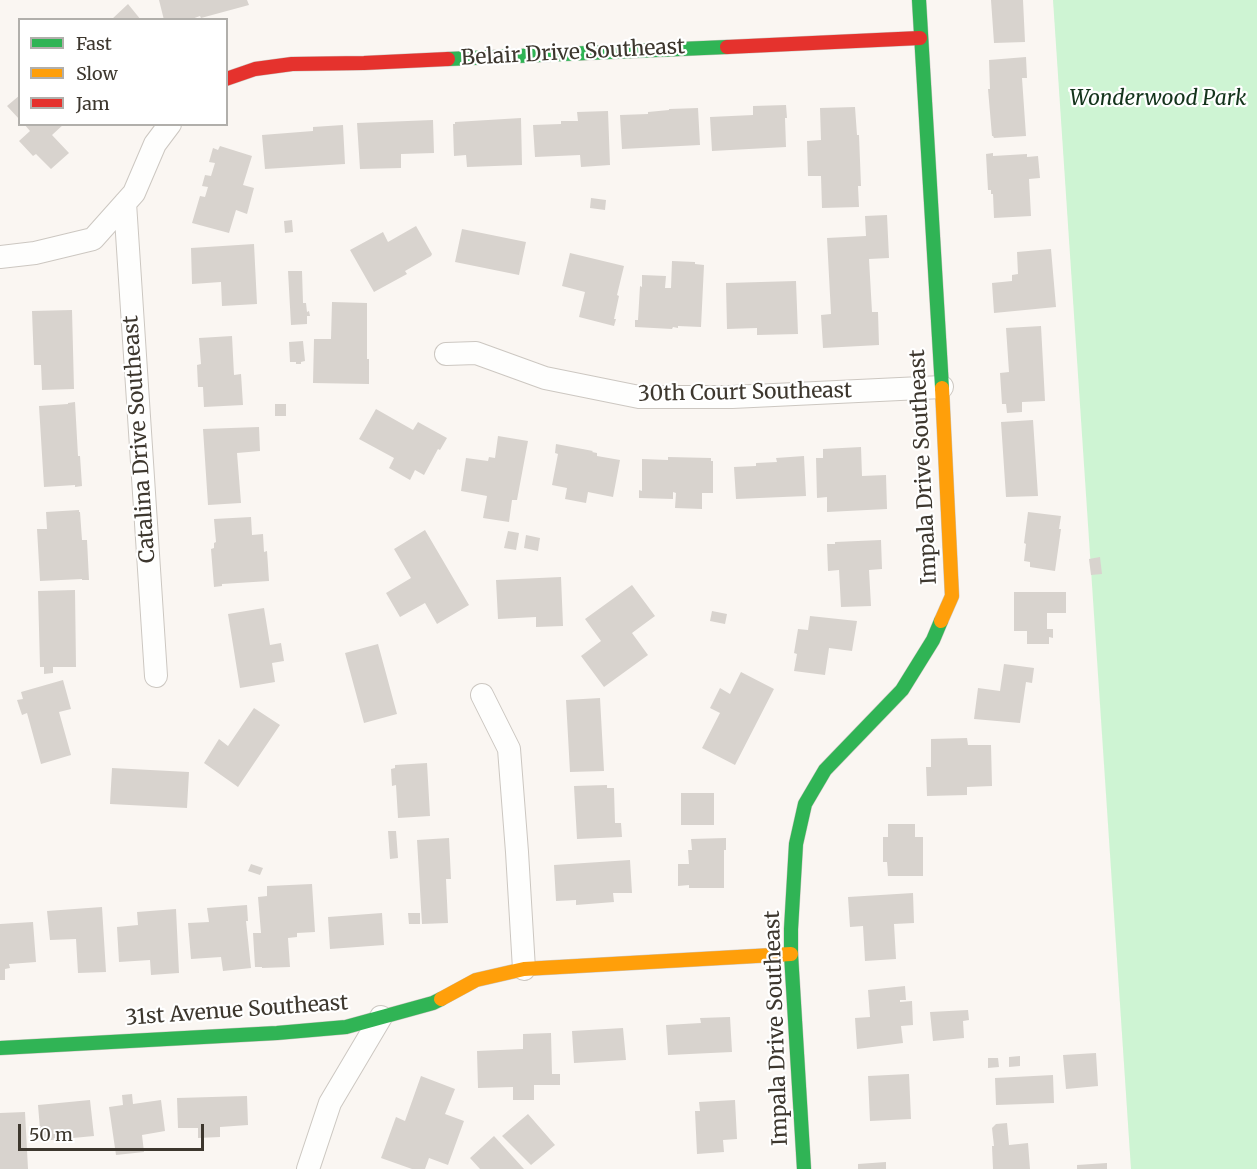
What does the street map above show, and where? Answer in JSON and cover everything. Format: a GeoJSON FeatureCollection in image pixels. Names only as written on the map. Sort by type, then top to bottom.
{"type":"FeatureCollection","features":[{"type":"Feature","properties":{"kind":"street","name":"Impala Drive Southeast"},"geometry":{"type":"LineString","coordinates":[[804,1169],[791,929],[796,844],[806,804],[825,770],[902,690],[933,640],[952,596],[919,0]]}},
{"type":"Feature","properties":{"kind":"street","name":"Belair Drive Southeast"},"geometry":{"type":"LineString","coordinates":[[228,78],[255,69],[292,64],[364,63],[921,38]]}},
{"type":"Feature","properties":{"kind":"street"},"geometry":{"type":"LineString","coordinates":[[0,257],[35,253],[93,238],[134,193],[155,144],[168,126]]}},
{"type":"Feature","properties":{"kind":"street","name":"Catalina Drive Southeast"},"geometry":{"type":"LineString","coordinates":[[125,203],[156,676]]}},
{"type":"Feature","properties":{"kind":"street","name":"30th Court Southeast"},"geometry":{"type":"LineString","coordinates":[[446,354],[476,353],[545,378],[639,397],[732,397],[942,387]]}},
{"type":"Feature","properties":{"kind":"street"},"geometry":{"type":"LineString","coordinates":[[482,694],[509,749],[524,969]]}},
{"type":"Feature","properties":{"kind":"street","name":"31st Avenue Southeast"},"geometry":{"type":"LineString","coordinates":[[0,1048],[346,1027],[433,1003],[476,980],[524,969],[791,954]]}},
{"type":"Feature","properties":{"kind":"street"},"geometry":{"type":"LineString","coordinates":[[308,1169],[330,1102],[381,1017]]}},
{"type":"Feature","properties":{"kind":"green space","name":"Wonderwood Park"},"geometry":{"type":"Polygon","coordinates":[[[1053,0],[1257,0],[1257,1169],[1131,1169],[1053,0]]]}},
{"type":"Feature","properties":{"kind":"building"},"geometry":{"type":"Polygon","coordinates":[[[159,0],[247,0],[249,5],[201,18],[200,16],[164,18],[159,0]]]}},
{"type":"Feature","properties":{"kind":"building"},"geometry":{"type":"Polygon","coordinates":[[[991,0],[1023,0],[1025,42],[994,43],[991,0]]]}},
{"type":"Feature","properties":{"kind":"building"},"geometry":{"type":"Polygon","coordinates":[[[128,4],[139,18],[113,18],[128,4]]]}},
{"type":"Feature","properties":{"kind":"building"},"geometry":{"type":"Polygon","coordinates":[[[1026,57],[1027,78],[1022,78],[1026,136],[994,138],[988,89],[990,89],[989,60],[1026,57]]]}},
{"type":"Feature","properties":{"kind":"building"},"geometry":{"type":"Polygon","coordinates":[[[18,97],[18,118],[7,106],[18,97]]]}},
{"type":"Feature","properties":{"kind":"building"},"geometry":{"type":"Polygon","coordinates":[[[786,105],[786,147],[712,151],[710,117],[753,115],[753,106],[786,105]]]}},
{"type":"Feature","properties":{"kind":"building"},"geometry":{"type":"Polygon","coordinates":[[[855,107],[857,135],[859,135],[861,186],[858,186],[859,207],[822,208],[821,176],[808,176],[807,141],[821,140],[820,108],[855,107]]]}},
{"type":"Feature","properties":{"kind":"building"},"geometry":{"type":"Polygon","coordinates":[[[698,108],[700,145],[622,149],[620,115],[698,108]]]}},
{"type":"Feature","properties":{"kind":"building"},"geometry":{"type":"Polygon","coordinates":[[[608,111],[610,165],[581,167],[580,155],[535,157],[533,125],[578,121],[577,112],[608,111]]]}},
{"type":"Feature","properties":{"kind":"building"},"geometry":{"type":"Polygon","coordinates":[[[521,118],[522,165],[467,167],[466,155],[454,156],[453,124],[455,122],[521,118]]]}},
{"type":"Feature","properties":{"kind":"building"},"geometry":{"type":"Polygon","coordinates":[[[433,120],[434,153],[401,154],[401,168],[360,169],[357,123],[433,120]]]}},
{"type":"Feature","properties":{"kind":"building"},"geometry":{"type":"Polygon","coordinates":[[[343,125],[345,164],[265,169],[262,135],[313,131],[313,127],[343,125]]]}},
{"type":"Feature","properties":{"kind":"building"},"geometry":{"type":"Polygon","coordinates":[[[26,126],[62,126],[52,135],[69,153],[51,169],[36,154],[33,156],[19,141],[30,131],[26,126]]]}},
{"type":"Feature","properties":{"kind":"building"},"geometry":{"type":"Polygon","coordinates":[[[220,146],[252,156],[243,185],[254,188],[247,214],[236,210],[229,233],[192,223],[200,196],[205,197],[208,187],[202,186],[205,175],[211,176],[215,163],[209,162],[213,148],[218,150],[220,146]]]}},
{"type":"Feature","properties":{"kind":"building"},"geometry":{"type":"Polygon","coordinates":[[[993,153],[993,156],[1027,154],[1027,157],[1038,156],[1040,178],[1029,179],[1031,216],[994,218],[993,194],[991,190],[988,190],[986,154],[993,153]]]}},
{"type":"Feature","properties":{"kind":"building"},"geometry":{"type":"Polygon","coordinates":[[[591,198],[606,200],[605,210],[590,208],[591,198]]]}},
{"type":"Feature","properties":{"kind":"building"},"geometry":{"type":"Polygon","coordinates":[[[887,215],[889,258],[869,259],[872,312],[878,312],[879,345],[823,348],[821,315],[831,314],[827,238],[866,236],[865,216],[887,215]]]}},
{"type":"Feature","properties":{"kind":"building"},"geometry":{"type":"Polygon","coordinates":[[[292,220],[293,232],[285,233],[284,221],[292,220]]]}},
{"type":"Feature","properties":{"kind":"building"},"geometry":{"type":"Polygon","coordinates":[[[416,226],[431,256],[405,271],[407,274],[374,292],[350,250],[383,232],[388,242],[416,226]]]}},
{"type":"Feature","properties":{"kind":"building"},"geometry":{"type":"Polygon","coordinates":[[[462,229],[526,242],[519,275],[455,262],[462,229]]]}},
{"type":"Feature","properties":{"kind":"building"},"geometry":{"type":"Polygon","coordinates":[[[254,244],[257,304],[222,306],[221,282],[192,284],[191,248],[254,244]]]}},
{"type":"Feature","properties":{"kind":"building"},"geometry":{"type":"Polygon","coordinates":[[[1051,249],[1056,307],[994,313],[992,283],[1012,281],[1012,275],[1018,274],[1017,252],[1051,249]]]}},
{"type":"Feature","properties":{"kind":"building"},"geometry":{"type":"Polygon","coordinates":[[[570,253],[624,266],[617,295],[619,296],[614,326],[579,317],[585,292],[562,286],[570,253]]]}},
{"type":"Feature","properties":{"kind":"building"},"geometry":{"type":"Polygon","coordinates":[[[672,261],[695,262],[695,264],[704,265],[701,327],[678,326],[672,329],[635,327],[635,320],[638,320],[642,275],[666,276],[665,288],[671,288],[672,261]]]}},
{"type":"Feature","properties":{"kind":"building"},"geometry":{"type":"Polygon","coordinates":[[[288,271],[302,271],[303,303],[306,303],[310,316],[307,316],[307,324],[291,325],[288,271]]]}},
{"type":"Feature","properties":{"kind":"building"},"geometry":{"type":"Polygon","coordinates":[[[796,281],[798,334],[757,335],[757,328],[727,329],[726,283],[796,281]]]}},
{"type":"Feature","properties":{"kind":"building"},"geometry":{"type":"Polygon","coordinates":[[[332,302],[367,303],[369,384],[313,383],[314,339],[331,339],[332,302]]]}},
{"type":"Feature","properties":{"kind":"building"},"geometry":{"type":"Polygon","coordinates":[[[72,310],[74,389],[42,390],[41,365],[34,365],[32,311],[72,310]]]}},
{"type":"Feature","properties":{"kind":"building"},"geometry":{"type":"Polygon","coordinates":[[[1041,326],[1045,401],[1022,402],[1022,412],[1007,413],[1006,404],[1002,404],[1000,373],[1009,372],[1006,328],[1041,326]]]}},
{"type":"Feature","properties":{"kind":"building"},"geometry":{"type":"Polygon","coordinates":[[[232,336],[234,375],[241,374],[243,405],[204,407],[203,387],[198,387],[197,365],[201,364],[199,338],[232,336]]]}},
{"type":"Feature","properties":{"kind":"building"},"geometry":{"type":"Polygon","coordinates":[[[303,341],[305,361],[301,364],[290,362],[289,342],[303,341]]]}},
{"type":"Feature","properties":{"kind":"building"},"geometry":{"type":"Polygon","coordinates":[[[75,402],[82,486],[44,487],[39,406],[75,402]]]}},
{"type":"Feature","properties":{"kind":"building"},"geometry":{"type":"Polygon","coordinates":[[[275,404],[286,404],[286,416],[275,416],[275,404]]]}},
{"type":"Feature","properties":{"kind":"building"},"geometry":{"type":"Polygon","coordinates":[[[376,409],[413,430],[418,422],[447,438],[440,450],[438,449],[424,475],[415,470],[410,480],[389,468],[394,458],[359,439],[376,409]]]}},
{"type":"Feature","properties":{"kind":"building"},"geometry":{"type":"Polygon","coordinates":[[[1033,420],[1038,496],[1006,497],[1001,422],[1033,420]]]}},
{"type":"Feature","properties":{"kind":"building"},"geometry":{"type":"Polygon","coordinates":[[[259,427],[260,451],[237,453],[241,503],[208,505],[203,429],[259,427]]]}},
{"type":"Feature","properties":{"kind":"building"},"geometry":{"type":"Polygon","coordinates":[[[498,436],[528,441],[517,500],[512,500],[509,522],[483,518],[487,496],[461,491],[466,458],[488,461],[489,457],[495,458],[498,436]]]}},
{"type":"Feature","properties":{"kind":"building"},"geometry":{"type":"Polygon","coordinates":[[[556,444],[593,451],[597,453],[597,456],[620,460],[613,497],[588,492],[586,503],[565,499],[567,488],[552,485],[558,454],[555,453],[556,444]]]}},
{"type":"Feature","properties":{"kind":"building"},"geometry":{"type":"Polygon","coordinates":[[[861,447],[862,476],[886,475],[887,509],[827,512],[827,497],[817,498],[816,458],[823,458],[823,449],[861,447]]]}},
{"type":"Feature","properties":{"kind":"building"},"geometry":{"type":"Polygon","coordinates":[[[804,456],[806,496],[736,499],[734,467],[756,466],[756,463],[777,462],[776,458],[804,456]]]}},
{"type":"Feature","properties":{"kind":"building"},"geometry":{"type":"Polygon","coordinates":[[[668,457],[711,458],[713,461],[713,493],[702,493],[702,509],[675,508],[676,493],[673,492],[673,499],[639,498],[639,490],[642,491],[642,459],[668,460],[668,457]]]}},
{"type":"Feature","properties":{"kind":"building"},"geometry":{"type":"Polygon","coordinates":[[[79,510],[82,540],[87,540],[89,580],[40,581],[37,529],[47,529],[46,512],[79,510]]]}},
{"type":"Feature","properties":{"kind":"building"},"geometry":{"type":"Polygon","coordinates":[[[1028,512],[1061,516],[1055,571],[1030,567],[1030,562],[1024,561],[1028,512]]]}},
{"type":"Feature","properties":{"kind":"building"},"geometry":{"type":"Polygon","coordinates":[[[251,517],[252,535],[263,534],[264,552],[267,551],[269,581],[222,584],[222,586],[214,587],[211,549],[214,548],[216,542],[214,519],[251,517]]]}},
{"type":"Feature","properties":{"kind":"building"},"geometry":{"type":"Polygon","coordinates":[[[425,530],[469,605],[437,624],[425,603],[400,617],[386,593],[411,578],[394,549],[425,530]]]}},
{"type":"Feature","properties":{"kind":"building"},"geometry":{"type":"Polygon","coordinates":[[[508,531],[519,533],[516,550],[504,548],[508,531]]]}},
{"type":"Feature","properties":{"kind":"building"},"geometry":{"type":"Polygon","coordinates":[[[526,535],[540,538],[538,551],[524,548],[526,535]]]}},
{"type":"Feature","properties":{"kind":"building"},"geometry":{"type":"Polygon","coordinates":[[[881,540],[882,569],[869,570],[871,606],[841,607],[839,570],[828,571],[827,544],[881,540]]]}},
{"type":"Feature","properties":{"kind":"building"},"geometry":{"type":"Polygon","coordinates":[[[1100,557],[1102,574],[1091,575],[1089,559],[1100,557]]]}},
{"type":"Feature","properties":{"kind":"building"},"geometry":{"type":"Polygon","coordinates":[[[561,577],[563,626],[536,627],[536,617],[498,619],[496,580],[561,577]]]}},
{"type":"Feature","properties":{"kind":"building"},"geometry":{"type":"Polygon","coordinates":[[[632,585],[655,616],[632,633],[648,655],[604,687],[581,656],[601,641],[585,619],[632,585]]]}},
{"type":"Feature","properties":{"kind":"building"},"geometry":{"type":"Polygon","coordinates":[[[75,590],[76,667],[53,667],[53,673],[44,674],[44,667],[40,667],[38,591],[75,590]]]}},
{"type":"Feature","properties":{"kind":"building"},"geometry":{"type":"Polygon","coordinates":[[[1014,592],[1066,592],[1066,613],[1047,613],[1047,629],[1053,629],[1053,638],[1049,637],[1049,644],[1027,644],[1027,631],[1014,631],[1014,592]]]}},
{"type":"Feature","properties":{"kind":"building"},"geometry":{"type":"Polygon","coordinates":[[[264,608],[270,645],[281,643],[284,661],[272,663],[275,682],[240,688],[228,614],[264,608]]]}},
{"type":"Feature","properties":{"kind":"building"},"geometry":{"type":"Polygon","coordinates":[[[712,611],[727,614],[725,624],[710,621],[712,611]]]}},
{"type":"Feature","properties":{"kind":"building"},"geometry":{"type":"Polygon","coordinates":[[[810,616],[857,621],[852,651],[829,648],[825,675],[794,671],[798,629],[808,630],[810,616]]]}},
{"type":"Feature","properties":{"kind":"building"},"geometry":{"type":"Polygon","coordinates":[[[378,644],[397,714],[364,723],[345,653],[378,644]]]}},
{"type":"Feature","properties":{"kind":"building"},"geometry":{"type":"Polygon","coordinates":[[[1004,664],[1034,668],[1032,683],[1026,682],[1020,723],[974,719],[978,688],[1000,691],[1004,664]]]}},
{"type":"Feature","properties":{"kind":"building"},"geometry":{"type":"Polygon","coordinates":[[[741,672],[774,689],[735,765],[702,748],[720,713],[710,708],[720,688],[730,694],[741,672]]]}},
{"type":"Feature","properties":{"kind":"building"},"geometry":{"type":"Polygon","coordinates":[[[63,680],[71,709],[59,712],[71,755],[41,764],[27,713],[22,715],[17,700],[23,699],[21,692],[63,680]]]}},
{"type":"Feature","properties":{"kind":"building"},"geometry":{"type":"Polygon","coordinates":[[[600,698],[604,771],[570,772],[566,700],[600,698]]]}},
{"type":"Feature","properties":{"kind":"building"},"geometry":{"type":"Polygon","coordinates":[[[254,708],[280,725],[238,787],[204,763],[219,739],[228,746],[254,708]]]}},
{"type":"Feature","properties":{"kind":"building"},"geometry":{"type":"Polygon","coordinates":[[[967,738],[968,745],[991,745],[992,786],[967,787],[967,795],[927,796],[926,767],[931,767],[931,739],[967,738]]]}},
{"type":"Feature","properties":{"kind":"building"},"geometry":{"type":"Polygon","coordinates":[[[427,763],[430,816],[398,818],[396,785],[392,786],[391,769],[395,768],[395,765],[427,763]]]}},
{"type":"Feature","properties":{"kind":"building"},"geometry":{"type":"Polygon","coordinates":[[[112,768],[189,772],[187,808],[110,804],[112,768]]]}},
{"type":"Feature","properties":{"kind":"building"},"geometry":{"type":"Polygon","coordinates":[[[607,785],[607,788],[614,788],[615,823],[621,823],[622,837],[577,839],[574,786],[607,785]]]}},
{"type":"Feature","properties":{"kind":"building"},"geometry":{"type":"Polygon","coordinates":[[[681,793],[714,793],[714,825],[681,825],[681,793]]]}},
{"type":"Feature","properties":{"kind":"building"},"geometry":{"type":"Polygon","coordinates":[[[888,824],[915,824],[915,837],[923,837],[923,876],[888,876],[887,862],[883,862],[883,837],[888,837],[888,824]]]}},
{"type":"Feature","properties":{"kind":"building"},"geometry":{"type":"Polygon","coordinates":[[[388,831],[396,831],[398,858],[390,859],[388,831]]]}},
{"type":"Feature","properties":{"kind":"building"},"geometry":{"type":"Polygon","coordinates":[[[449,838],[451,879],[446,879],[448,923],[422,924],[417,840],[449,838]]]}},
{"type":"Feature","properties":{"kind":"building"},"geometry":{"type":"Polygon","coordinates":[[[726,838],[724,888],[678,886],[678,864],[689,864],[688,850],[692,850],[691,839],[726,838]]]}},
{"type":"Feature","properties":{"kind":"building"},"geometry":{"type":"Polygon","coordinates":[[[630,860],[632,893],[613,893],[614,902],[576,905],[576,900],[556,901],[554,865],[630,860]]]}},
{"type":"Feature","properties":{"kind":"building"},"geometry":{"type":"Polygon","coordinates":[[[251,864],[263,868],[260,875],[248,871],[251,864]]]}},
{"type":"Feature","properties":{"kind":"building"},"geometry":{"type":"Polygon","coordinates":[[[312,884],[315,932],[297,933],[297,937],[288,938],[290,967],[255,967],[253,933],[261,933],[258,897],[267,896],[267,886],[312,884]]]}},
{"type":"Feature","properties":{"kind":"building"},"geometry":{"type":"Polygon","coordinates":[[[913,893],[914,923],[894,924],[896,959],[865,961],[863,926],[850,927],[848,897],[913,893]]]}},
{"type":"Feature","properties":{"kind":"building"},"geometry":{"type":"Polygon","coordinates":[[[247,905],[248,921],[246,921],[251,968],[223,971],[221,957],[191,959],[188,923],[209,922],[207,908],[247,905]]]}},
{"type":"Feature","properties":{"kind":"building"},"geometry":{"type":"Polygon","coordinates":[[[102,907],[106,972],[78,973],[76,939],[50,940],[47,911],[102,907]]]}},
{"type":"Feature","properties":{"kind":"building"},"geometry":{"type":"Polygon","coordinates":[[[176,909],[179,973],[151,975],[150,960],[119,962],[117,927],[138,925],[137,912],[176,909]]]}},
{"type":"Feature","properties":{"kind":"building"},"geometry":{"type":"Polygon","coordinates":[[[382,913],[384,945],[330,949],[328,917],[382,913]]]}},
{"type":"Feature","properties":{"kind":"building"},"geometry":{"type":"Polygon","coordinates":[[[408,913],[420,913],[420,924],[409,924],[408,913]]]}},
{"type":"Feature","properties":{"kind":"building"},"geometry":{"type":"Polygon","coordinates":[[[33,922],[36,962],[9,964],[10,968],[5,969],[5,980],[0,980],[0,924],[33,922]]]}},
{"type":"Feature","properties":{"kind":"building"},"geometry":{"type":"Polygon","coordinates":[[[905,986],[906,1000],[900,1000],[900,1002],[912,1001],[913,1025],[901,1026],[903,1043],[857,1049],[855,1018],[870,1017],[868,990],[905,986]]]}},
{"type":"Feature","properties":{"kind":"building"},"geometry":{"type":"Polygon","coordinates":[[[968,1010],[969,1020],[963,1021],[964,1038],[933,1041],[930,1012],[968,1010]]]}},
{"type":"Feature","properties":{"kind":"building"},"geometry":{"type":"Polygon","coordinates":[[[730,1017],[732,1052],[668,1055],[666,1025],[701,1023],[700,1018],[730,1017]]]}},
{"type":"Feature","properties":{"kind":"building"},"geometry":{"type":"Polygon","coordinates":[[[623,1028],[626,1060],[574,1063],[572,1031],[623,1028]]]}},
{"type":"Feature","properties":{"kind":"building"},"geometry":{"type":"Polygon","coordinates":[[[551,1033],[552,1074],[560,1074],[560,1085],[534,1085],[534,1100],[513,1100],[513,1087],[478,1088],[477,1051],[523,1049],[523,1034],[551,1033]]]}},
{"type":"Feature","properties":{"kind":"building"},"geometry":{"type":"Polygon","coordinates":[[[1096,1053],[1098,1086],[1066,1089],[1063,1055],[1096,1053]]]}},
{"type":"Feature","properties":{"kind":"building"},"geometry":{"type":"Polygon","coordinates":[[[1020,1056],[1020,1066],[1009,1067],[1009,1057],[1020,1056]]]}},
{"type":"Feature","properties":{"kind":"building"},"geometry":{"type":"Polygon","coordinates":[[[988,1058],[998,1058],[999,1067],[988,1068],[988,1058]]]}},
{"type":"Feature","properties":{"kind":"building"},"geometry":{"type":"Polygon","coordinates":[[[909,1074],[911,1119],[870,1121],[868,1076],[909,1074]]]}},
{"type":"Feature","properties":{"kind":"building"},"geometry":{"type":"Polygon","coordinates":[[[1053,1075],[1054,1103],[996,1105],[995,1078],[1053,1075]]]}},
{"type":"Feature","properties":{"kind":"building"},"geometry":{"type":"Polygon","coordinates":[[[421,1076],[455,1089],[445,1114],[464,1121],[448,1165],[429,1158],[425,1169],[412,1169],[381,1158],[396,1117],[405,1121],[421,1076]]]}},
{"type":"Feature","properties":{"kind":"building"},"geometry":{"type":"Polygon","coordinates":[[[132,1094],[133,1104],[161,1100],[165,1131],[142,1135],[144,1152],[116,1155],[109,1107],[123,1105],[122,1095],[132,1094]]]}},
{"type":"Feature","properties":{"kind":"building"},"geometry":{"type":"Polygon","coordinates":[[[247,1096],[248,1125],[220,1127],[220,1137],[198,1138],[198,1128],[178,1128],[177,1098],[247,1096]]]}},
{"type":"Feature","properties":{"kind":"building"},"geometry":{"type":"Polygon","coordinates":[[[90,1100],[94,1136],[41,1141],[38,1105],[90,1100]]]}},
{"type":"Feature","properties":{"kind":"building"},"geometry":{"type":"Polygon","coordinates":[[[735,1100],[737,1139],[723,1140],[724,1152],[697,1154],[695,1111],[700,1111],[699,1102],[735,1100]]]}},
{"type":"Feature","properties":{"kind":"building"},"geometry":{"type":"Polygon","coordinates":[[[25,1112],[28,1169],[0,1169],[0,1113],[25,1112]]]}},
{"type":"Feature","properties":{"kind":"building"},"geometry":{"type":"Polygon","coordinates":[[[528,1114],[555,1145],[531,1165],[502,1136],[528,1114]]]}},
{"type":"Feature","properties":{"kind":"building"},"geometry":{"type":"Polygon","coordinates":[[[1007,1123],[1009,1145],[1028,1143],[1030,1169],[993,1169],[992,1128],[996,1124],[1007,1123]]]}},
{"type":"Feature","properties":{"kind":"building"},"geometry":{"type":"Polygon","coordinates":[[[494,1136],[524,1169],[480,1169],[470,1158],[494,1136]]]}},
{"type":"Feature","properties":{"kind":"building"},"geometry":{"type":"Polygon","coordinates":[[[886,1162],[886,1169],[858,1169],[858,1164],[886,1162]]]}},
{"type":"Feature","properties":{"kind":"building"},"geometry":{"type":"Polygon","coordinates":[[[1107,1163],[1107,1169],[1077,1169],[1077,1165],[1107,1163]]]}},
{"type":"Feature","properties":{"kind":"traffic: fast"},"geometry":{"type":"LineString","coordinates":[[919,0],[942,388]]}},
{"type":"Feature","properties":{"kind":"traffic: fast"},"geometry":{"type":"LineString","coordinates":[[448,59],[727,47]]}},
{"type":"Feature","properties":{"kind":"traffic: fast"},"geometry":{"type":"LineString","coordinates":[[804,1169],[791,929],[796,844],[805,804],[825,770],[902,690],[933,640],[941,621]]}},
{"type":"Feature","properties":{"kind":"traffic: fast"},"geometry":{"type":"LineString","coordinates":[[0,1048],[277,1033],[346,1027],[441,999]]}},
{"type":"Feature","properties":{"kind":"traffic: slow"},"geometry":{"type":"LineString","coordinates":[[941,621],[952,596],[942,388]]}},
{"type":"Feature","properties":{"kind":"traffic: slow"},"geometry":{"type":"LineString","coordinates":[[441,999],[476,980],[524,969],[791,954]]}},
{"type":"Feature","properties":{"kind":"traffic: jam"},"geometry":{"type":"LineString","coordinates":[[727,47],[920,38]]}},
{"type":"Feature","properties":{"kind":"traffic: jam"},"geometry":{"type":"LineString","coordinates":[[228,78],[255,69],[292,64],[448,59]]}}]}
